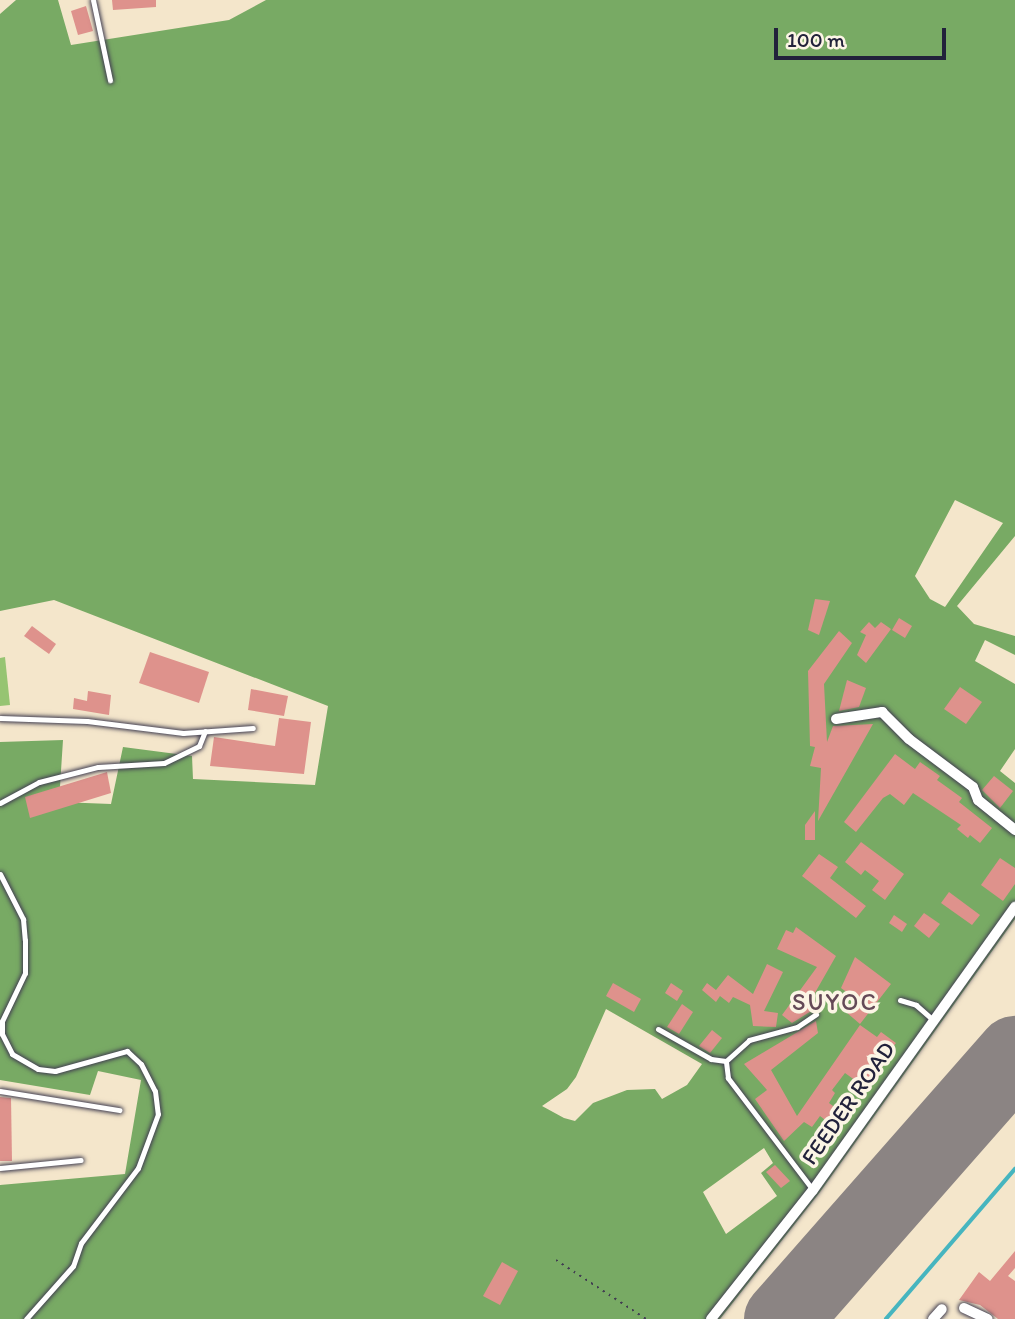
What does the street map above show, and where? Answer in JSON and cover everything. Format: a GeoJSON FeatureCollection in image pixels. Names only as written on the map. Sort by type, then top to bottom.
{"type":"FeatureCollection","features":[{"type":"Feature","properties":{"kind":"street"},"geometry":{"type":"LineString","coordinates":[[836,719],[882,712],[909,739],[973,787],[978,800],[1015,830]]}},
{"type":"Feature","properties":{"kind":"street","name":"FEEDER ROAD"},"geometry":{"type":"LineString","coordinates":[[711,1319],[813,1190],[932,1019],[1015,907]]}},
{"type":"Feature","properties":{"kind":"street"},"geometry":{"type":"LineString","coordinates":[[933,1319],[942,1309]]}},
{"type":"Feature","properties":{"kind":"street"},"geometry":{"type":"LineString","coordinates":[[969,1314],[988,1319]]}},
{"type":"Feature","properties":{"kind":"lane"},"geometry":{"type":"LineString","coordinates":[[93,0],[110,80]]}},
{"type":"Feature","properties":{"kind":"lane"},"geometry":{"type":"LineString","coordinates":[[0,718],[205,731],[253,728]]}},
{"type":"Feature","properties":{"kind":"lane"},"geometry":{"type":"LineString","coordinates":[[0,803],[39,782],[97,767],[164,762],[199,746],[205,731]]}},
{"type":"Feature","properties":{"kind":"lane"},"geometry":{"type":"LineString","coordinates":[[0,874],[23,919],[25,940],[25,973],[2,1021],[2,1034],[12,1054],[38,1069],[55,1071],[127,1051],[141,1064],[155,1091],[158,1114],[138,1168],[80,1243],[73,1266],[26,1319]]}},
{"type":"Feature","properties":{"kind":"lane"},"geometry":{"type":"LineString","coordinates":[[900,1000],[916,1005],[932,1019]]}},
{"type":"Feature","properties":{"kind":"lane"},"geometry":{"type":"LineString","coordinates":[[658,1029],[710,1059],[726,1061],[750,1040],[797,1027],[816,1014]]}},
{"type":"Feature","properties":{"kind":"lane"},"geometry":{"type":"LineString","coordinates":[[726,1061],[729,1078],[813,1190]]}},
{"type":"Feature","properties":{"kind":"lane"},"geometry":{"type":"LineString","coordinates":[[0,1091],[119,1110]]}},
{"type":"Feature","properties":{"kind":"lane"},"geometry":{"type":"LineString","coordinates":[[0,1168],[81,1160]]}},
{"type":"Feature","properties":{"kind":"path"},"geometry":{"type":"LineString","coordinates":[[556,1260],[646,1319]]}},
{"type":"Feature","properties":{"kind":"green space"},"geometry":{"type":"Polygon","coordinates":[[[16,0],[58,0],[71,45],[229,20],[266,0],[1015,0],[1015,536],[957,606],[974,624],[1015,636],[1015,655],[985,640],[975,661],[1015,684],[1015,749],[1000,771],[1015,783],[1015,919],[820,1192],[720,1319],[0,1319],[0,1185],[125,1174],[141,1080],[98,1071],[90,1095],[0,1080],[0,742],[63,740],[59,802],[111,804],[123,747],[192,756],[193,779],[315,785],[328,706],[54,600],[0,611],[0,14],[16,0]],[[955,500],[915,576],[930,599],[945,607],[1003,523],[955,500]],[[606,1009],[576,1077],[567,1089],[542,1106],[575,1121],[593,1103],[627,1090],[655,1089],[662,1099],[687,1085],[702,1064],[606,1009]],[[764,1148],[703,1192],[726,1234],[777,1196],[761,1173],[773,1163],[764,1148]]]}},
{"type":"Feature","properties":{"kind":"green space"},"geometry":{"type":"Polygon","coordinates":[[[5,657],[10,705],[0,706],[0,658],[5,657]]]}},
{"type":"Feature","properties":{"kind":"building"},"geometry":{"type":"Polygon","coordinates":[[[112,0],[156,0],[156,7],[113,10],[112,0]]]}},
{"type":"Feature","properties":{"kind":"building"},"geometry":{"type":"Polygon","coordinates":[[[86,6],[93,31],[78,35],[71,11],[86,6]]]}},
{"type":"Feature","properties":{"kind":"building"},"geometry":{"type":"Polygon","coordinates":[[[815,599],[830,601],[819,635],[808,630],[815,599]]]}},
{"type":"Feature","properties":{"kind":"building"},"geometry":{"type":"Polygon","coordinates":[[[899,618],[912,626],[905,638],[892,630],[899,618]]]}},
{"type":"Feature","properties":{"kind":"building"},"geometry":{"type":"Polygon","coordinates":[[[869,622],[875,628],[881,622],[891,629],[866,663],[857,655],[866,635],[860,632],[869,622]]]}},
{"type":"Feature","properties":{"kind":"building"},"geometry":{"type":"Polygon","coordinates":[[[32,626],[56,644],[49,654],[24,636],[32,626]]]}},
{"type":"Feature","properties":{"kind":"building"},"geometry":{"type":"Polygon","coordinates":[[[839,631],[852,643],[824,684],[827,742],[833,726],[873,724],[818,821],[821,768],[810,766],[815,747],[810,746],[808,671],[839,631]]]}},
{"type":"Feature","properties":{"kind":"building"},"geometry":{"type":"Polygon","coordinates":[[[150,652],[209,672],[199,703],[139,683],[150,652]]]}},
{"type":"Feature","properties":{"kind":"building"},"geometry":{"type":"Polygon","coordinates":[[[847,680],[866,688],[859,707],[839,711],[847,680]]]}},
{"type":"Feature","properties":{"kind":"building"},"geometry":{"type":"Polygon","coordinates":[[[960,687],[982,702],[966,724],[944,709],[960,687]]]}},
{"type":"Feature","properties":{"kind":"building"},"geometry":{"type":"Polygon","coordinates":[[[251,689],[288,696],[284,716],[248,710],[251,689]]]}},
{"type":"Feature","properties":{"kind":"building"},"geometry":{"type":"Polygon","coordinates":[[[88,691],[111,695],[109,715],[73,709],[74,698],[87,701],[88,691]]]}},
{"type":"Feature","properties":{"kind":"building"},"geometry":{"type":"Polygon","coordinates":[[[279,718],[311,722],[304,774],[210,766],[214,737],[275,746],[279,718]]]}},
{"type":"Feature","properties":{"kind":"building"},"geometry":{"type":"Polygon","coordinates":[[[895,754],[915,769],[920,762],[940,776],[937,780],[962,798],[959,802],[992,828],[980,843],[970,835],[968,838],[957,829],[961,825],[913,793],[904,805],[890,794],[883,798],[856,832],[844,822],[895,754]]]}},
{"type":"Feature","properties":{"kind":"building"},"geometry":{"type":"Polygon","coordinates":[[[107,772],[111,793],[30,818],[25,797],[107,772]]]}},
{"type":"Feature","properties":{"kind":"building"},"geometry":{"type":"Polygon","coordinates":[[[994,776],[1013,791],[1000,808],[982,790],[994,776]]]}},
{"type":"Feature","properties":{"kind":"building"},"geometry":{"type":"Polygon","coordinates":[[[815,811],[815,840],[805,840],[805,825],[815,811]]]}},
{"type":"Feature","properties":{"kind":"building"},"geometry":{"type":"Polygon","coordinates":[[[861,842],[904,874],[885,900],[872,890],[879,881],[865,870],[861,875],[845,862],[861,842]]]}},
{"type":"Feature","properties":{"kind":"building"},"geometry":{"type":"Polygon","coordinates":[[[819,854],[838,867],[830,878],[866,906],[856,918],[802,876],[819,854]]]}},
{"type":"Feature","properties":{"kind":"building"},"geometry":{"type":"Polygon","coordinates":[[[1000,858],[1015,868],[1015,884],[1003,901],[981,885],[1000,858]]]}},
{"type":"Feature","properties":{"kind":"building"},"geometry":{"type":"Polygon","coordinates":[[[949,892],[980,915],[972,925],[941,903],[949,892]]]}},
{"type":"Feature","properties":{"kind":"building"},"geometry":{"type":"Polygon","coordinates":[[[924,913],[940,924],[929,938],[914,926],[924,913]]]}},
{"type":"Feature","properties":{"kind":"building"},"geometry":{"type":"Polygon","coordinates":[[[894,915],[907,924],[902,932],[889,923],[894,915]]]}},
{"type":"Feature","properties":{"kind":"building"},"geometry":{"type":"Polygon","coordinates":[[[796,927],[836,956],[812,998],[813,1010],[792,1023],[782,1015],[817,967],[777,949],[786,930],[793,933],[796,927]]]}},
{"type":"Feature","properties":{"kind":"building"},"geometry":{"type":"Polygon","coordinates":[[[855,957],[891,984],[860,1024],[846,1012],[856,999],[841,988],[855,957]]]}},
{"type":"Feature","properties":{"kind":"building"},"geometry":{"type":"Polygon","coordinates":[[[767,964],[783,972],[764,1011],[778,1013],[776,1027],[753,1026],[750,1005],[733,997],[729,1003],[720,996],[716,1002],[702,990],[707,983],[716,990],[728,975],[753,994],[767,964]]]}},
{"type":"Feature","properties":{"kind":"building"},"geometry":{"type":"Polygon","coordinates":[[[613,983],[641,999],[634,1012],[606,996],[613,983]]]}},
{"type":"Feature","properties":{"kind":"building"},"geometry":{"type":"Polygon","coordinates":[[[671,983],[683,991],[677,1001],[665,993],[671,983]]]}},
{"type":"Feature","properties":{"kind":"building"},"geometry":{"type":"Polygon","coordinates":[[[682,1004],[693,1012],[679,1034],[667,1027],[682,1004]]]}},
{"type":"Feature","properties":{"kind":"building"},"geometry":{"type":"Polygon","coordinates":[[[816,1021],[818,1033],[771,1070],[797,1116],[860,1025],[877,1037],[881,1032],[896,1043],[882,1061],[885,1064],[863,1086],[845,1073],[832,1090],[835,1093],[829,1103],[848,1117],[838,1130],[820,1116],[812,1127],[804,1122],[784,1141],[755,1099],[767,1090],[744,1064],[816,1021]]]}},
{"type":"Feature","properties":{"kind":"building"},"geometry":{"type":"Polygon","coordinates":[[[712,1030],[722,1038],[710,1053],[699,1046],[712,1030]]]}},
{"type":"Feature","properties":{"kind":"building"},"geometry":{"type":"Polygon","coordinates":[[[0,1097],[11,1098],[12,1161],[0,1161],[0,1097]]]}},
{"type":"Feature","properties":{"kind":"building"},"geometry":{"type":"Polygon","coordinates":[[[775,1165],[790,1181],[781,1188],[766,1172],[775,1165]]]}},
{"type":"Feature","properties":{"kind":"building"},"geometry":{"type":"Polygon","coordinates":[[[1015,1251],[1015,1268],[1008,1276],[1015,1281],[1015,1319],[998,1319],[980,1305],[959,1300],[979,1272],[990,1281],[1015,1251]]]}},
{"type":"Feature","properties":{"kind":"building"},"geometry":{"type":"Polygon","coordinates":[[[502,1262],[518,1271],[500,1305],[483,1296],[502,1262]]]}},
{"type":"Feature","properties":{"kind":"waterway"},"geometry":{"type":"LineString","coordinates":[[886,1319],[1015,1169]]}},
{"type":"Feature","properties":{"kind":"runway"},"geometry":{"type":"LineString","coordinates":[[782,1319],[1015,1054]]}},
{"type":"Feature","properties":{"kind":"district","name":"SUYOC"},"geometry":{"type":"Point","coordinates":[835,1002]}}]}
